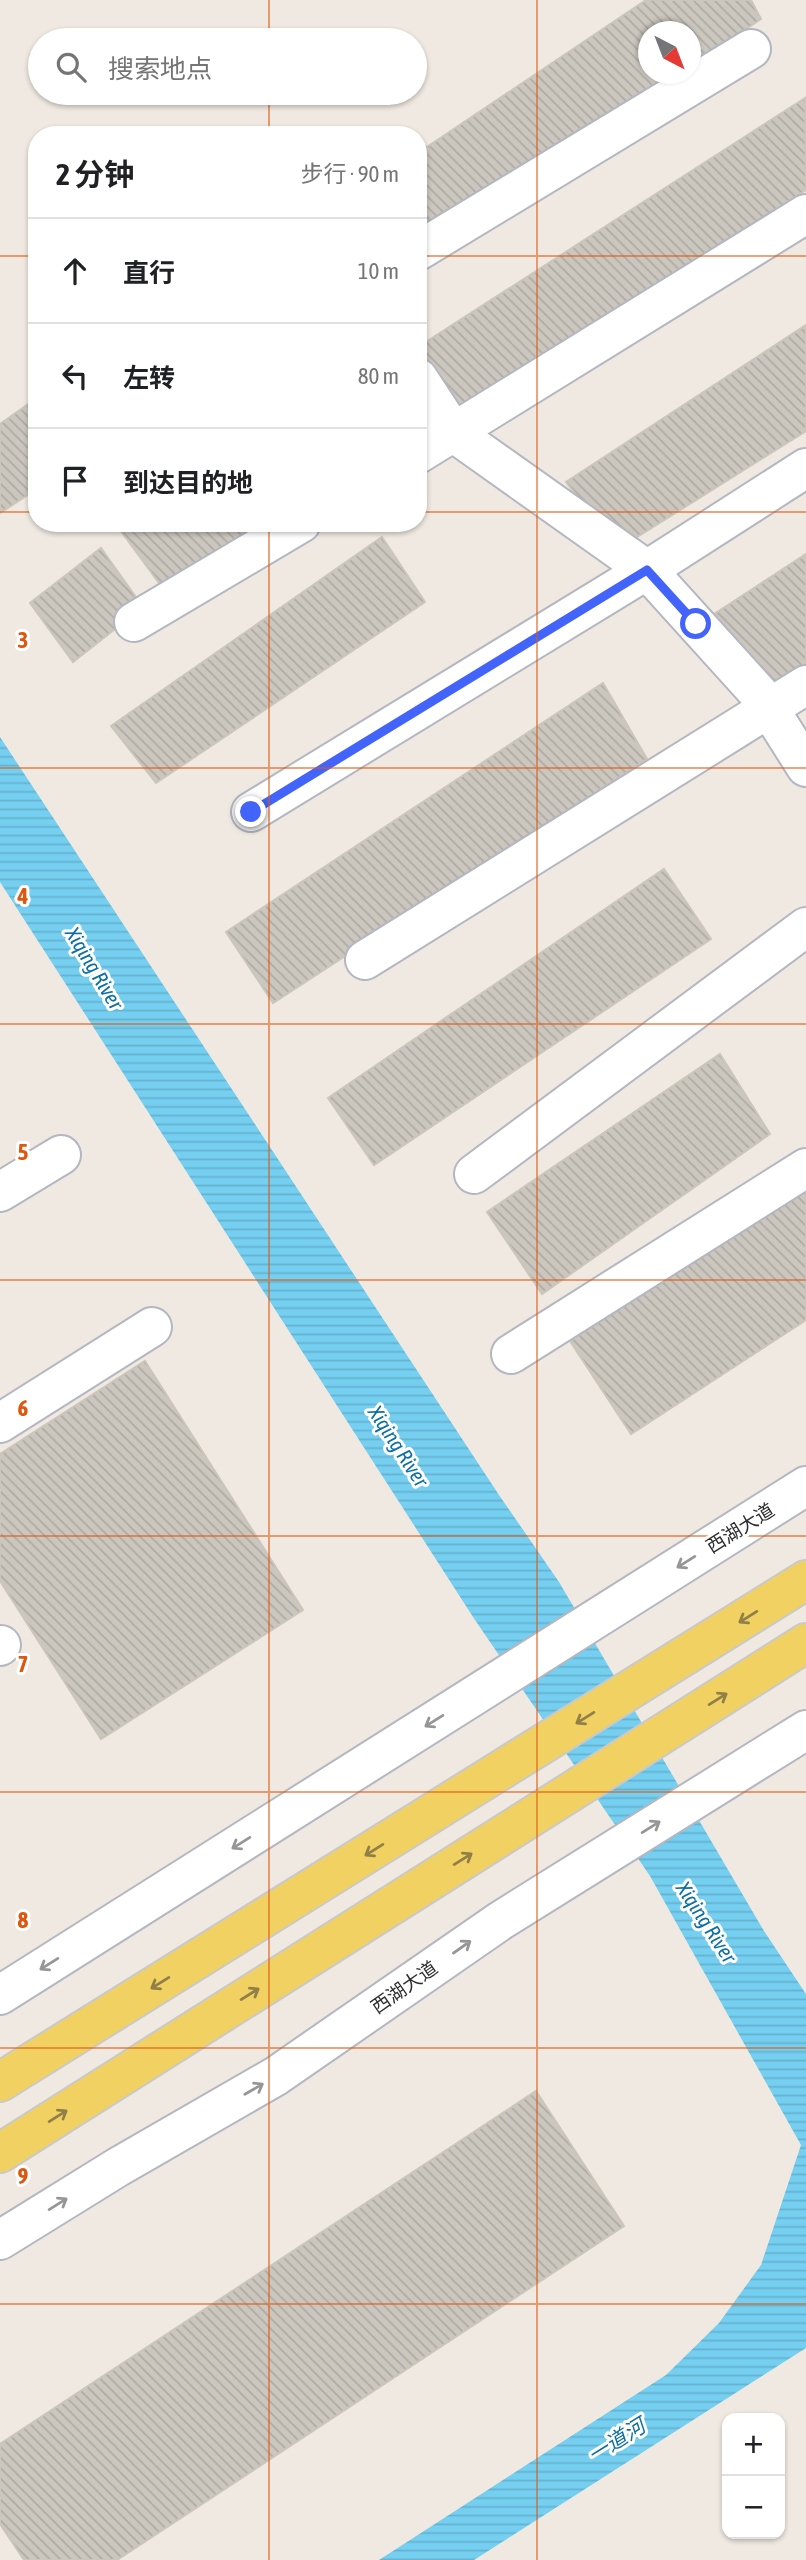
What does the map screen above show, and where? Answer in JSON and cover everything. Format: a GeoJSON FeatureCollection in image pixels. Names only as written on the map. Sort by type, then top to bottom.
{"type":"FeatureCollection","features":[{"type":"Feature","properties":{"kind":"main road"},"geometry":{"type":"LineString","coordinates":[[0,2082],[806,1580]]}},
{"type":"Feature","properties":{"kind":"main road"},"geometry":{"type":"LineString","coordinates":[[0,2153],[806,1643]]}},
{"type":"Feature","properties":{"kind":"street"},"geometry":{"type":"LineString","coordinates":[[427,246],[751,49]]}},
{"type":"Feature","properties":{"kind":"street"},"geometry":{"type":"LineString","coordinates":[[427,449],[806,214]]}},
{"type":"Feature","properties":{"kind":"street"},"geometry":{"type":"LineString","coordinates":[[427,392],[454,433],[647,570],[761,696],[806,766]]}},
{"type":"Feature","properties":{"kind":"street"},"geometry":{"type":"LineString","coordinates":[[251,812],[647,570],[806,468]]}},
{"type":"Feature","properties":{"kind":"street"},"geometry":{"type":"LineString","coordinates":[[134,622],[286,532]]}},
{"type":"Feature","properties":{"kind":"street"},"geometry":{"type":"LineString","coordinates":[[365,960],[806,685]]}},
{"type":"Feature","properties":{"kind":"street"},"geometry":{"type":"LineString","coordinates":[[474,1174],[806,927]]}},
{"type":"Feature","properties":{"kind":"street"},"geometry":{"type":"LineString","coordinates":[[0,1192],[61,1155]]}},
{"type":"Feature","properties":{"kind":"street"},"geometry":{"type":"LineString","coordinates":[[511,1354],[806,1168]]}},
{"type":"Feature","properties":{"kind":"street"},"geometry":{"type":"LineString","coordinates":[[0,1423],[152,1327]]}},
{"type":"Feature","properties":{"kind":"street","name":"西湖大道"},"geometry":{"type":"LineString","coordinates":[[0,1995],[806,1486]]}},
{"type":"Feature","properties":{"kind":"street","name":"西湖大道"},"geometry":{"type":"LineString","coordinates":[[0,2240],[118,2167],[276,2076],[500,1922],[806,1730]]}},
{"type":"Feature","properties":{"kind":"water"},"geometry":{"type":"Polygon","coordinates":[[[0,737],[559,1582],[764,1931],[806,1994],[806,2348],[474,2560],[379,2560],[666,2375],[719,2323],[761,2265],[801,2145],[650,1876],[475,1620],[0,882],[0,737]]]}},
{"type":"Feature","properties":{"kind":"building"},"geometry":{"type":"Polygon","coordinates":[[[646,0],[751,0],[761,19],[701,60],[701,21],[638,21],[638,84],[665,84],[427,242],[427,147],[646,0]]]}},
{"type":"Feature","properties":{"kind":"building"},"geometry":{"type":"Polygon","coordinates":[[[805,98],[806,190],[458,418],[427,375],[427,341],[805,98]]]}},
{"type":"Feature","properties":{"kind":"building"},"geometry":{"type":"Polygon","coordinates":[[[806,325],[806,431],[618,549],[566,482],[806,325]]]}},
{"type":"Feature","properties":{"kind":"building"},"geometry":{"type":"Polygon","coordinates":[[[28,404],[28,495],[0,513],[0,424],[28,404]]]}},
{"type":"Feature","properties":{"kind":"building"},"geometry":{"type":"Polygon","coordinates":[[[122,532],[260,532],[167,594],[122,532]]]}},
{"type":"Feature","properties":{"kind":"building"},"geometry":{"type":"Polygon","coordinates":[[[382,537],[425,602],[156,783],[111,726],[382,537]]]}},
{"type":"Feature","properties":{"kind":"building"},"geometry":{"type":"Polygon","coordinates":[[[101,548],[143,607],[73,662],[30,603],[101,548]]]}},
{"type":"Feature","properties":{"kind":"building"},"geometry":{"type":"Polygon","coordinates":[[[806,554],[806,666],[761,696],[705,620],[806,554]]]}},
{"type":"Feature","properties":{"kind":"building"},"geometry":{"type":"Polygon","coordinates":[[[603,683],[647,759],[273,1003],[226,932],[603,683]]]}},
{"type":"Feature","properties":{"kind":"building"},"geometry":{"type":"Polygon","coordinates":[[[664,869],[711,939],[374,1165],[328,1098],[664,869]]]}},
{"type":"Feature","properties":{"kind":"building"},"geometry":{"type":"Polygon","coordinates":[[[720,1054],[770,1134],[542,1294],[487,1212],[720,1054]]]}},
{"type":"Feature","properties":{"kind":"building"},"geometry":{"type":"Polygon","coordinates":[[[806,1187],[806,1320],[631,1434],[570,1341],[806,1187]]]}},
{"type":"Feature","properties":{"kind":"building"},"geometry":{"type":"Polygon","coordinates":[[[145,1361],[303,1610],[101,1739],[0,1581],[0,1454],[145,1361]]]}},
{"type":"Feature","properties":{"kind":"building"},"geometry":{"type":"Polygon","coordinates":[[[536,2091],[624,2226],[117,2560],[24,2560],[0,2524],[0,2444],[536,2091]]]}},
{"type":"Feature","properties":{"kind":"route"},"geometry":{"type":"LineString","coordinates":[[251,812],[647,570],[696,624]]}},
{"type":"Feature","properties":{"kind":"water label","name":"Xiqing River"},"geometry":{"type":"Point","coordinates":[95,968]}},
{"type":"Feature","properties":{"kind":"water label","name":"Xiqing River"},"geometry":{"type":"Point","coordinates":[399,1446]}},
{"type":"Feature","properties":{"kind":"water label","name":"Xiqing River"},"geometry":{"type":"Point","coordinates":[707,1922]}},
{"type":"Feature","properties":{"kind":"water label","name":"一道河"},"geometry":{"type":"Point","coordinates":[616,2440]}}]}
